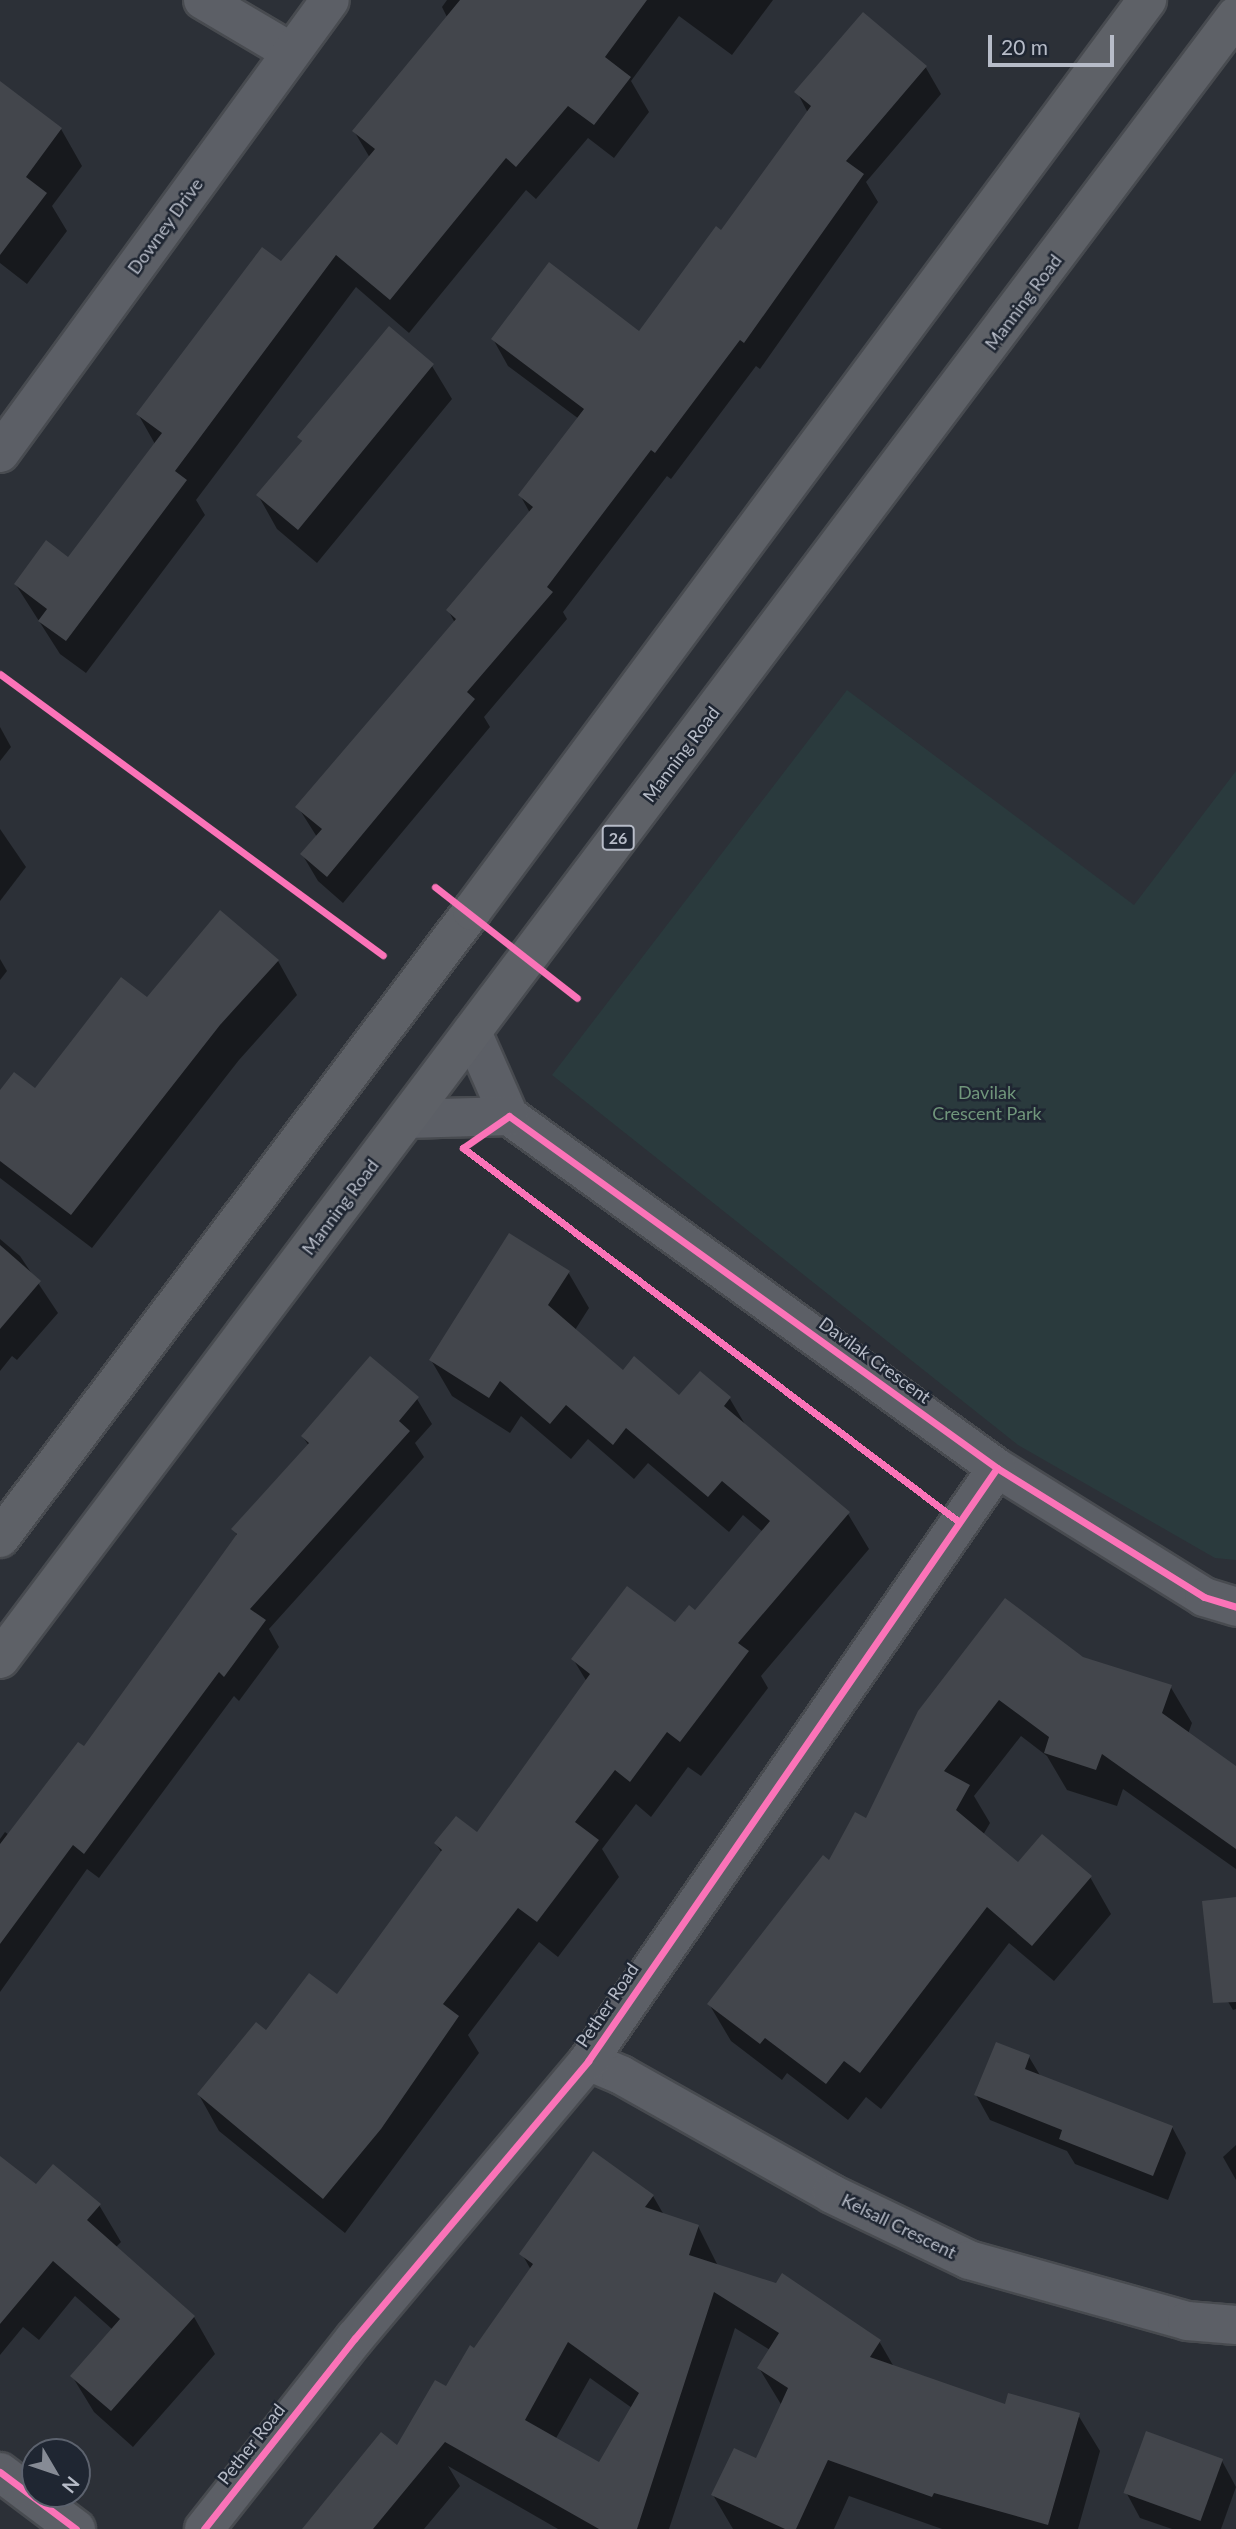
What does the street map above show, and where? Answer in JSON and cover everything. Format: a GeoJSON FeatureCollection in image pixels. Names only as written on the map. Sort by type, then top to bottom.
{"type":"FeatureCollection","features":[{"type":"Feature","properties":{"kind":"main road"},"geometry":{"type":"LineString","coordinates":[[0,1538],[472,911],[1147,0]]}},
{"type":"Feature","properties":{"kind":"main road","name":"Manning Road"},"geometry":{"type":"LineString","coordinates":[[0,1660],[1236,16]]}},
{"type":"Feature","properties":{"kind":"street"},"geometry":{"type":"LineString","coordinates":[[203,0],[291,52]]}},
{"type":"Feature","properties":{"kind":"street","name":"Downey Drive"},"geometry":{"type":"LineString","coordinates":[[0,453],[330,0]]}},
{"type":"Feature","properties":{"kind":"street"},"geometry":{"type":"LineString","coordinates":[[408,1118],[509,1115],[472,1032]]}},
{"type":"Feature","properties":{"kind":"street","name":"Davilak Crescent"},"geometry":{"type":"LineString","coordinates":[[509,1115],[997,1468],[1204,1597],[1236,1607]]}},
{"type":"Feature","properties":{"kind":"street","name":"Pether Road"},"geometry":{"type":"LineString","coordinates":[[204,2529],[355,2338],[588,2061],[997,1468]]}},
{"type":"Feature","properties":{"kind":"street","name":"Kelsall Crescent"},"geometry":{"type":"LineString","coordinates":[[588,2061],[621,2075],[832,2194],[969,2260],[1187,2321],[1236,2325]]}},
{"type":"Feature","properties":{"kind":"street"},"geometry":{"type":"LineString","coordinates":[[0,2472],[76,2529]]}},
{"type":"Feature","properties":{"kind":"green space","name":"Davilak Crescent Park"},"geometry":{"type":"Polygon","coordinates":[[[847,690],[1134,905],[1236,771],[1236,1560],[1215,1558],[1018,1445],[552,1075],[847,690]]]}},
{"type":"Feature","properties":{"kind":"building"},"geometry":{"type":"Polygon","coordinates":[[[460,0],[647,0],[605,57],[631,77],[594,125],[568,106],[516,167],[506,158],[390,300],[336,255],[175,471],[187,480],[66,641],[38,621],[47,609],[14,584],[46,540],[68,557],[162,433],[136,414],[262,247],[281,261],[375,149],[352,131],[460,0]]]}},
{"type":"Feature","properties":{"kind":"building"},"geometry":{"type":"Polygon","coordinates":[[[863,12],[927,66],[846,161],[864,174],[744,343],[740,340],[655,453],[651,450],[547,587],[553,592],[467,692],[475,699],[327,877],[300,854],[322,829],[295,807],[456,619],[446,610],[533,507],[518,495],[584,409],[491,339],[549,262],[639,331],[716,226],[721,230],[811,106],[794,92],[863,12]]]}},
{"type":"Feature","properties":{"kind":"building"},"geometry":{"type":"Polygon","coordinates":[[[0,81],[62,128],[26,177],[47,193],[0,255],[0,81]]]}},
{"type":"Feature","properties":{"kind":"building"},"geometry":{"type":"Polygon","coordinates":[[[389,326],[434,364],[298,530],[256,495],[302,441],[297,437],[389,326]]]}},
{"type":"Feature","properties":{"kind":"building"},"geometry":{"type":"Polygon","coordinates":[[[220,910],[279,960],[220,1025],[71,1215],[0,1161],[0,1090],[14,1072],[35,1088],[121,977],[147,997],[220,910]]]}},
{"type":"Feature","properties":{"kind":"building"},"geometry":{"type":"Polygon","coordinates":[[[509,1233],[570,1271],[548,1305],[623,1370],[634,1356],[679,1395],[700,1371],[731,1397],[724,1406],[850,1512],[738,1643],[749,1651],[680,1742],[667,1732],[630,1782],[615,1770],[575,1822],[599,1840],[537,1922],[518,1908],[443,2004],[459,2016],[381,2129],[323,2199],[197,2094],[256,2022],[266,2030],[309,1973],[337,1994],[442,1850],[434,1843],[456,1816],[477,1832],[590,1674],[571,1659],[627,1586],[675,1622],[689,1605],[695,1610],[770,1521],[722,1481],[708,1497],[626,1428],[613,1445],[566,1405],[550,1424],[500,1381],[489,1398],[429,1360],[509,1233]]]}},
{"type":"Feature","properties":{"kind":"building"},"geometry":{"type":"Polygon","coordinates":[[[0,1245],[41,1281],[0,1329],[0,1245]]]}},
{"type":"Feature","properties":{"kind":"building"},"geometry":{"type":"Polygon","coordinates":[[[370,1356],[419,1397],[399,1421],[410,1431],[250,1609],[266,1620],[224,1677],[219,1672],[84,1854],[73,1845],[0,1944],[0,1844],[78,1742],[84,1746],[237,1534],[231,1529],[309,1443],[301,1436],[370,1356]]]}},
{"type":"Feature","properties":{"kind":"building"},"geometry":{"type":"Polygon","coordinates":[[[1005,1598],[1083,1657],[1172,1685],[1162,1713],[1236,1766],[1236,1849],[1102,1754],[1096,1770],[1044,1753],[1049,1737],[999,1700],[944,1771],[970,1785],[956,1810],[1018,1862],[1042,1834],[1092,1876],[1032,1946],[987,1907],[860,2073],[844,2061],[826,2084],[765,2038],[760,2044],[707,2004],[823,1855],[829,1860],[855,1812],[866,1818],[918,1711],[1005,1598]]]}},
{"type":"Feature","properties":{"kind":"building"},"geometry":{"type":"Polygon","coordinates":[[[1236,1897],[1236,2002],[1213,2003],[1202,1901],[1236,1897]]]}},
{"type":"Feature","properties":{"kind":"building"},"geometry":{"type":"Polygon","coordinates":[[[996,2042],[1030,2055],[1025,2069],[1173,2126],[1153,2176],[1059,2139],[1062,2130],[974,2095],[996,2042]]]}},
{"type":"Feature","properties":{"kind":"building"},"geometry":{"type":"Polygon","coordinates":[[[593,2151],[654,2195],[645,2207],[699,2225],[689,2255],[776,2283],[782,2273],[881,2340],[870,2357],[1005,2404],[1008,2393],[1080,2413],[1048,2525],[934,2493],[932,2497],[828,2460],[796,2529],[785,2529],[711,2495],[734,2448],[756,2458],[788,2388],[757,2368],[779,2333],[714,2292],[637,2529],[599,2529],[445,2442],[373,2529],[302,2529],[381,2432],[397,2445],[435,2380],[446,2386],[470,2345],[474,2348],[533,2264],[519,2254],[593,2151]],[[568,2342],[525,2420],[599,2462],[639,2393],[568,2342]]]}},
{"type":"Feature","properties":{"kind":"building"},"geometry":{"type":"Polygon","coordinates":[[[0,2156],[36,2184],[53,2164],[101,2204],[87,2220],[195,2316],[111,2411],[70,2376],[120,2319],[53,2261],[0,2324],[0,2156]]]}},
{"type":"Feature","properties":{"kind":"building"},"geometry":{"type":"Polygon","coordinates":[[[1146,2431],[1223,2459],[1200,2521],[1123,2493],[1146,2431]]]}},
{"type":"Feature","properties":{"kind":"cycle path"},"geometry":{"type":"LineString","coordinates":[[0,674],[383,955]]}},
{"type":"Feature","properties":{"kind":"cycle path"},"geometry":{"type":"LineString","coordinates":[[435,887],[577,998]]}},
{"type":"Feature","properties":{"kind":"cycle path"},"geometry":{"type":"LineString","coordinates":[[958,1521],[463,1148],[509,1116],[997,1468],[1204,1597],[1236,1607]]}},
{"type":"Feature","properties":{"kind":"cycle path"},"geometry":{"type":"LineString","coordinates":[[204,2529],[355,2338],[588,2061],[997,1468]]}},
{"type":"Feature","properties":{"kind":"cycle path"},"geometry":{"type":"LineString","coordinates":[[0,2472],[76,2529]]}}]}
